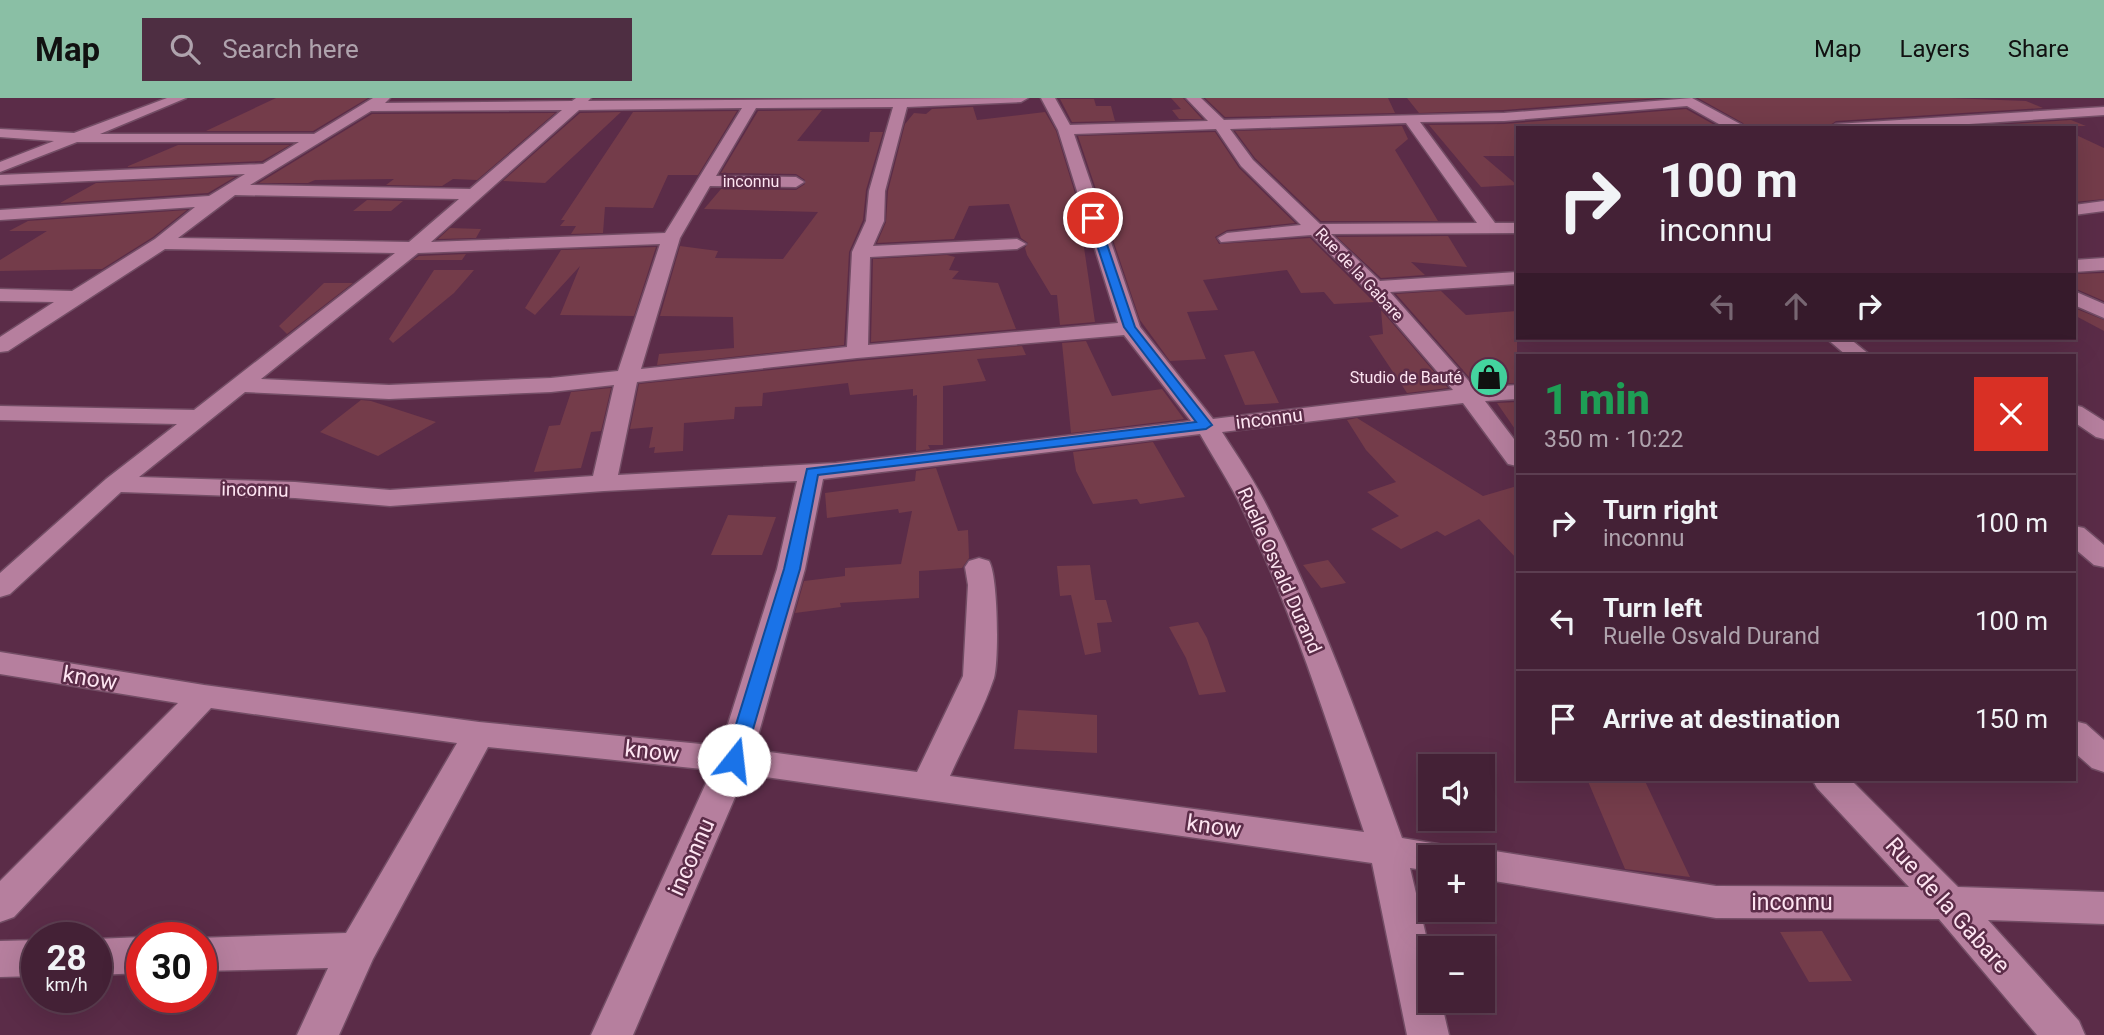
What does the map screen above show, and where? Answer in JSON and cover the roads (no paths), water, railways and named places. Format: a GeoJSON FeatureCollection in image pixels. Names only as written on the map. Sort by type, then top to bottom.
{"type":"FeatureCollection","features":[{"type":"Feature","properties":{"kind":"street"},"geometry":{"type":"LineString","coordinates":[[0,167],[179,98]]}},
{"type":"Feature","properties":{"kind":"street"},"geometry":{"type":"LineString","coordinates":[[0,346],[161,243],[213,201],[376,102],[1021,98]]}},
{"type":"Feature","properties":{"kind":"street","name":"Ruelle Osvald Durand"},"geometry":{"type":"LineString","coordinates":[[1048,98],[1065,130],[1130,327],[1206,425],[1255,507],[1300,608],[1339,709],[1387,848],[1428,1035]]}},
{"type":"Feature","properties":{"kind":"street","name":"Rue de la Gabare"},"geometry":{"type":"LineString","coordinates":[[1193,98],[1221,126],[1247,163],[1374,287],[1469,395],[1516,458]]}},
{"type":"Feature","properties":{"kind":"street"},"geometry":{"type":"LineString","coordinates":[[1433,98],[1453,117]]}},
{"type":"Feature","properties":{"kind":"street"},"geometry":{"type":"LineString","coordinates":[[857,352],[862,252],[875,220],[877,191],[901,100]]}},
{"type":"Feature","properties":{"kind":"street"},"geometry":{"type":"LineString","coordinates":[[1065,130],[1504,117],[1685,100],[1733,126]]}},
{"type":"Feature","properties":{"kind":"street","name":"inconnu"},"geometry":{"type":"LineString","coordinates":[[604,483],[627,378],[671,238],[753,101]]}},
{"type":"Feature","properties":{"kind":"street"},"geometry":{"type":"LineString","coordinates":[[0,588],[115,484],[413,248],[579,102]]}},
{"type":"Feature","properties":{"kind":"street"},"geometry":{"type":"LineString","coordinates":[[1868,126],[2104,111]]}},
{"type":"Feature","properties":{"kind":"street"},"geometry":{"type":"LineString","coordinates":[[1504,117],[1516,126]]}},
{"type":"Feature","properties":{"kind":"street"},"geometry":{"type":"LineString","coordinates":[[1411,120],[1490,228]]}},
{"type":"Feature","properties":{"kind":"street"},"geometry":{"type":"LineString","coordinates":[[0,133],[77,138],[316,138]]}},
{"type":"Feature","properties":{"kind":"street"},"geometry":{"type":"LineString","coordinates":[[0,180],[266,169]]}},
{"type":"Feature","properties":{"kind":"street","name":"inconnu"},"geometry":{"type":"LineString","coordinates":[[706,181],[796,182]]}},
{"type":"Feature","properties":{"kind":"street"},"geometry":{"type":"LineString","coordinates":[[231,190],[475,194]]}},
{"type":"Feature","properties":{"kind":"street"},"geometry":{"type":"LineString","coordinates":[[0,215],[213,201]]}},
{"type":"Feature","properties":{"kind":"street"},"geometry":{"type":"LineString","coordinates":[[2076,210],[2104,206]]}},
{"type":"Feature","properties":{"kind":"street"},"geometry":{"type":"LineString","coordinates":[[1227,238],[1317,229],[1516,228]]}},
{"type":"Feature","properties":{"kind":"street"},"geometry":{"type":"LineString","coordinates":[[161,243],[413,248],[671,238]]}},
{"type":"Feature","properties":{"kind":"street"},"geometry":{"type":"LineString","coordinates":[[862,252],[1017,244]]}},
{"type":"Feature","properties":{"kind":"street"},"geometry":{"type":"LineString","coordinates":[[2076,266],[2104,264]]}},
{"type":"Feature","properties":{"kind":"street"},"geometry":{"type":"LineString","coordinates":[[1374,287],[1516,278]]}},
{"type":"Feature","properties":{"kind":"street"},"geometry":{"type":"LineString","coordinates":[[0,295],[75,297]]}},
{"type":"Feature","properties":{"kind":"street"},"geometry":{"type":"LineString","coordinates":[[2076,299],[2104,312]]}},
{"type":"Feature","properties":{"kind":"street"},"geometry":{"type":"LineString","coordinates":[[240,385],[389,392],[492,389],[627,378],[857,352],[1130,327]]}},
{"type":"Feature","properties":{"kind":"street"},"geometry":{"type":"LineString","coordinates":[[1839,340],[1858,354]]}},
{"type":"Feature","properties":{"kind":"street","name":"inconnu"},"geometry":{"type":"LineString","coordinates":[[115,484],[295,490],[390,498],[604,483],[726,478],[812,472],[1469,395],[1516,392]]}},
{"type":"Feature","properties":{"kind":"street"},"geometry":{"type":"LineString","coordinates":[[2076,411],[2104,411]]}},
{"type":"Feature","properties":{"kind":"street"},"geometry":{"type":"LineString","coordinates":[[2076,412],[2104,432]]}},
{"type":"Feature","properties":{"kind":"street"},"geometry":{"type":"LineString","coordinates":[[0,413],[199,417]]}},
{"type":"Feature","properties":{"kind":"street","name":"inconnu"},"geometry":{"type":"LineString","coordinates":[[612,1035],[734,760],[792,569],[812,472]]}},
{"type":"Feature","properties":{"kind":"street"},"geometry":{"type":"LineString","coordinates":[[2076,536],[2104,559]]}},
{"type":"Feature","properties":{"kind":"street"},"geometry":{"type":"LineString","coordinates":[[927,788],[979,676],[982,585],[979,567]]}},
{"type":"Feature","properties":{"kind":"street","name":"know"},"geometry":{"type":"LineString","coordinates":[[0,663],[204,696],[479,734],[734,760],[1387,848]]}},
{"type":"Feature","properties":{"kind":"street"},"geometry":{"type":"LineString","coordinates":[[0,906],[204,696]]}},
{"type":"Feature","properties":{"kind":"street"},"geometry":{"type":"LineString","coordinates":[[318,1035],[357,950],[479,734]]}},
{"type":"Feature","properties":{"kind":"street"},"geometry":{"type":"LineString","coordinates":[[2076,735],[2104,759]]}},
{"type":"Feature","properties":{"kind":"street","name":"Rue de la Gabare"},"geometry":{"type":"LineString","coordinates":[[1831,781],[1949,903],[2064,1035]]}},
{"type":"Feature","properties":{"kind":"street"},"geometry":{"type":"LineString","coordinates":[[1387,848],[1418,854]]}},
{"type":"Feature","properties":{"kind":"street","name":"inconnu"},"geometry":{"type":"LineString","coordinates":[[1495,866],[1716,902],[1949,903],[2104,908]]}},
{"type":"Feature","properties":{"kind":"street"},"geometry":{"type":"LineString","coordinates":[[217,954],[357,950]]}},
{"type":"Feature","properties":{"kind":"street"},"geometry":{"type":"LineString","coordinates":[[0,959],[21,958]]}},
{"type":"Feature","properties":{"kind":"place","name":"Studio de Bauté"},"geometry":{"type":"Point","coordinates":[1489,377]}}]}
